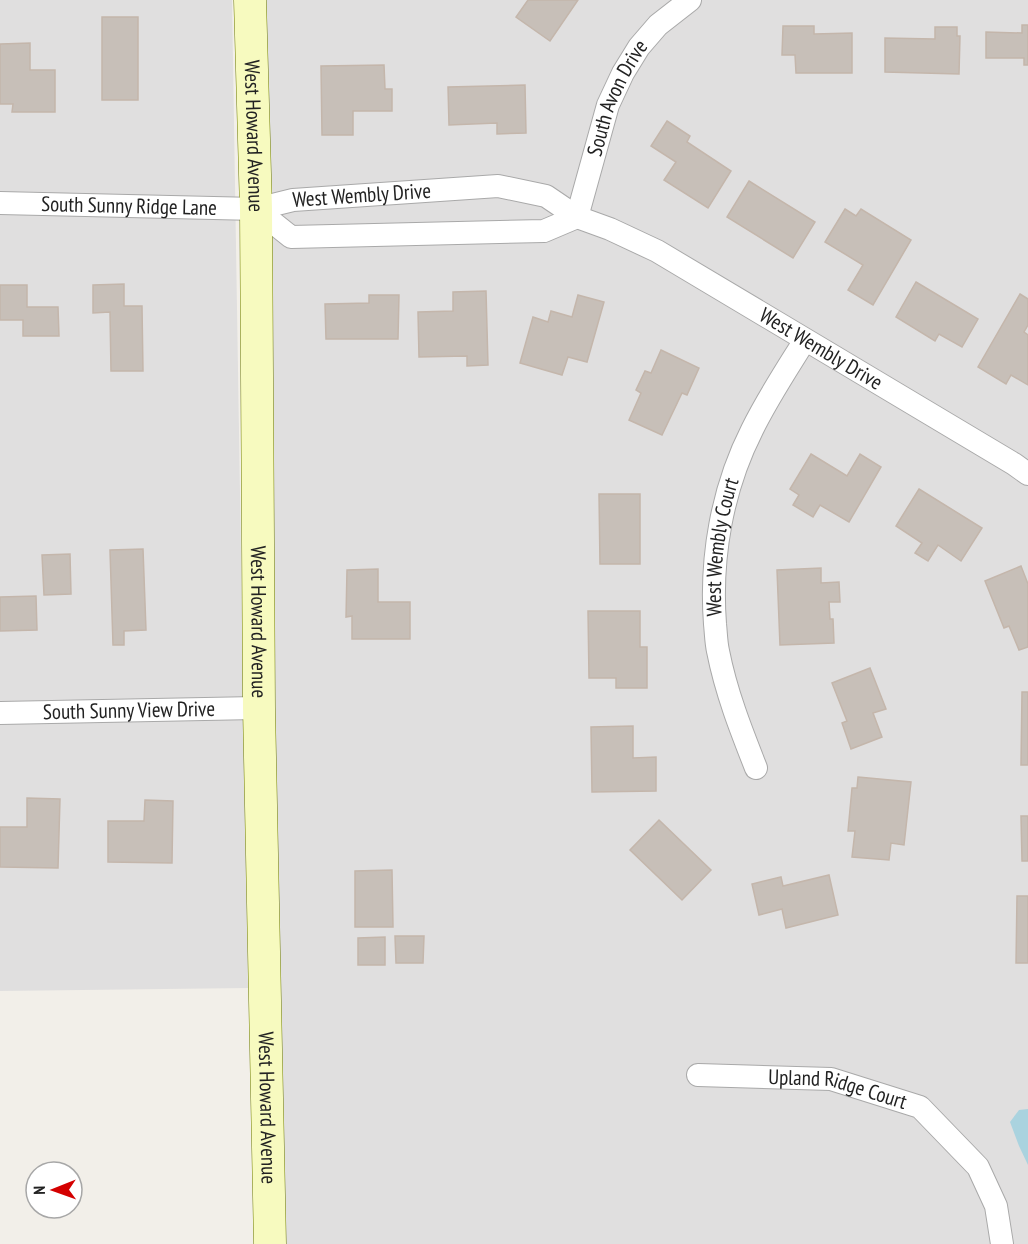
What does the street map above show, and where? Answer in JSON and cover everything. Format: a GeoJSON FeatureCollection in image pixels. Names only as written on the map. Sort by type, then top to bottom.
{"type":"FeatureCollection","features":[{"type":"Feature","properties":{"kind":"street","name":"West Howard Avenue"},"geometry":{"type":"LineString","coordinates":[[250,0],[256,209],[260,708],[270,1244]]}},
{"type":"Feature","properties":{"kind":"street","name":"South Avon Drive"},"geometry":{"type":"LineString","coordinates":[[577,217],[608,105],[623,73],[639,47],[658,25],[690,0]]}},
{"type":"Feature","properties":{"kind":"street","name":"West Wembly Drive"},"geometry":{"type":"LineString","coordinates":[[256,209],[293,200],[498,186],[546,196],[577,217],[610,229],[657,251],[1028,474]]}},
{"type":"Feature","properties":{"kind":"street","name":"South Sunny Ridge Lane"},"geometry":{"type":"LineString","coordinates":[[0,203],[256,209]]}},
{"type":"Feature","properties":{"kind":"street","name":"West Wembly Drive"},"geometry":{"type":"LineString","coordinates":[[256,209],[291,237],[544,231],[577,217]]}},
{"type":"Feature","properties":{"kind":"street","name":"West Wembly Court"},"geometry":{"type":"LineString","coordinates":[[756,768],[726,686],[718,649],[714,603],[715,565],[721,521],[733,475],[752,430],[805,339]]}},
{"type":"Feature","properties":{"kind":"street","name":"South Sunny View Drive"},"geometry":{"type":"LineString","coordinates":[[0,713],[260,708]]}},
{"type":"Feature","properties":{"kind":"street","name":"Upland Ridge Court"},"geometry":{"type":"LineString","coordinates":[[698,1075],[831,1079],[920,1107],[978,1167],[996,1206],[1002,1244]]}},
{"type":"Feature","properties":{"kind":"shaded area"},"geometry":{"type":"Polygon","coordinates":[[[0,0],[232,0],[248,988],[0,991],[0,0]]]}},
{"type":"Feature","properties":{"kind":"shaded area"},"geometry":{"type":"Polygon","coordinates":[[[259,0],[1028,0],[1028,1244],[280,1244],[259,0]]]}},
{"type":"Feature","properties":{"kind":"water"},"geometry":{"type":"Polygon","coordinates":[[[1028,1109],[1028,1165],[1010,1122],[1019,1110],[1028,1109]]]}},
{"type":"Feature","properties":{"kind":"building"},"geometry":{"type":"Polygon","coordinates":[[[528,0],[578,0],[550,41],[516,17],[528,0]]]}},
{"type":"Feature","properties":{"kind":"building"},"geometry":{"type":"Polygon","coordinates":[[[102,17],[138,17],[138,100],[102,100],[102,17]]]}},
{"type":"Feature","properties":{"kind":"building"},"geometry":{"type":"Polygon","coordinates":[[[1022,25],[1028,25],[1028,65],[1024,65],[1024,58],[986,58],[986,32],[1022,33],[1022,25]]]}},
{"type":"Feature","properties":{"kind":"building"},"geometry":{"type":"Polygon","coordinates":[[[783,26],[814,26],[814,34],[852,33],[852,73],[796,73],[795,55],[782,55],[783,26]]]}},
{"type":"Feature","properties":{"kind":"building"},"geometry":{"type":"Polygon","coordinates":[[[935,27],[957,27],[957,36],[960,36],[959,74],[885,72],[885,38],[935,39],[935,27]]]}},
{"type":"Feature","properties":{"kind":"building"},"geometry":{"type":"Polygon","coordinates":[[[30,43],[30,70],[55,70],[55,112],[12,112],[13,104],[0,104],[0,44],[30,43]]]}},
{"type":"Feature","properties":{"kind":"building"},"geometry":{"type":"Polygon","coordinates":[[[384,65],[385,89],[392,89],[392,111],[353,111],[353,135],[322,135],[321,66],[384,65]]]}},
{"type":"Feature","properties":{"kind":"building"},"geometry":{"type":"Polygon","coordinates":[[[525,85],[526,133],[497,134],[497,123],[449,125],[448,87],[525,85]]]}},
{"type":"Feature","properties":{"kind":"building"},"geometry":{"type":"Polygon","coordinates":[[[667,121],[690,136],[687,142],[731,171],[708,208],[664,180],[676,162],[651,146],[667,121]]]}},
{"type":"Feature","properties":{"kind":"building"},"geometry":{"type":"Polygon","coordinates":[[[749,181],[815,222],[793,258],[727,217],[749,181]]]}},
{"type":"Feature","properties":{"kind":"building"},"geometry":{"type":"Polygon","coordinates":[[[845,209],[856,216],[861,209],[911,240],[873,305],[848,290],[863,265],[825,242],[845,209]]]}},
{"type":"Feature","properties":{"kind":"building"},"geometry":{"type":"Polygon","coordinates":[[[916,282],[978,319],[962,347],[939,334],[935,341],[896,317],[916,282]]]}},
{"type":"Feature","properties":{"kind":"building"},"geometry":{"type":"Polygon","coordinates":[[[124,284],[124,306],[142,306],[143,371],[111,371],[110,312],[93,313],[93,285],[124,284]]]}},
{"type":"Feature","properties":{"kind":"building"},"geometry":{"type":"Polygon","coordinates":[[[0,285],[27,285],[27,307],[58,307],[59,336],[23,336],[23,320],[0,320],[0,285]]]}},
{"type":"Feature","properties":{"kind":"building"},"geometry":{"type":"Polygon","coordinates":[[[486,291],[488,365],[467,366],[467,356],[419,357],[418,312],[453,311],[453,292],[486,291]]]}},
{"type":"Feature","properties":{"kind":"building"},"geometry":{"type":"Polygon","coordinates":[[[1020,294],[1028,299],[1028,325],[1024,332],[1028,335],[1028,385],[1011,375],[1006,384],[978,367],[1020,294]]]}},
{"type":"Feature","properties":{"kind":"building"},"geometry":{"type":"Polygon","coordinates":[[[369,295],[399,295],[398,339],[326,339],[325,304],[369,303],[369,295]]]}},
{"type":"Feature","properties":{"kind":"building"},"geometry":{"type":"Polygon","coordinates":[[[578,295],[604,302],[587,362],[568,357],[562,375],[520,363],[533,317],[548,322],[551,311],[572,317],[578,295]]]}},
{"type":"Feature","properties":{"kind":"building"},"geometry":{"type":"Polygon","coordinates":[[[661,350],[699,368],[687,395],[682,393],[662,435],[629,420],[641,393],[636,390],[645,371],[651,373],[661,350]]]}},
{"type":"Feature","properties":{"kind":"building"},"geometry":{"type":"Polygon","coordinates":[[[811,454],[847,476],[860,454],[881,467],[849,522],[820,505],[813,517],[793,505],[799,495],[790,489],[811,454]]]}},
{"type":"Feature","properties":{"kind":"building"},"geometry":{"type":"Polygon","coordinates":[[[919,489],[982,528],[961,561],[938,545],[928,561],[915,553],[922,543],[896,526],[919,489]]]}},
{"type":"Feature","properties":{"kind":"building"},"geometry":{"type":"Polygon","coordinates":[[[599,494],[640,494],[640,564],[600,564],[599,494]]]}},
{"type":"Feature","properties":{"kind":"building"},"geometry":{"type":"Polygon","coordinates":[[[143,549],[146,630],[124,631],[124,645],[113,645],[110,550],[143,549]]]}},
{"type":"Feature","properties":{"kind":"building"},"geometry":{"type":"Polygon","coordinates":[[[70,554],[71,594],[44,595],[42,555],[70,554]]]}},
{"type":"Feature","properties":{"kind":"building"},"geometry":{"type":"Polygon","coordinates":[[[1021,566],[1028,584],[1028,647],[1019,650],[1009,626],[1004,628],[985,581],[1021,566]]]}},
{"type":"Feature","properties":{"kind":"building"},"geometry":{"type":"Polygon","coordinates":[[[821,568],[821,583],[839,582],[840,602],[829,602],[830,619],[833,619],[834,643],[780,645],[777,570],[821,568]]]}},
{"type":"Feature","properties":{"kind":"building"},"geometry":{"type":"Polygon","coordinates":[[[378,569],[378,602],[410,602],[410,639],[352,639],[352,616],[346,617],[347,570],[378,569]]]}},
{"type":"Feature","properties":{"kind":"building"},"geometry":{"type":"Polygon","coordinates":[[[36,596],[37,630],[0,631],[0,597],[36,596]]]}},
{"type":"Feature","properties":{"kind":"building"},"geometry":{"type":"Polygon","coordinates":[[[588,611],[640,611],[640,647],[647,647],[647,688],[616,688],[616,678],[589,678],[588,611]]]}},
{"type":"Feature","properties":{"kind":"building"},"geometry":{"type":"Polygon","coordinates":[[[870,668],[886,709],[873,713],[882,737],[851,749],[842,723],[847,721],[832,683],[870,668]]]}},
{"type":"Feature","properties":{"kind":"building"},"geometry":{"type":"Polygon","coordinates":[[[1022,692],[1028,692],[1028,765],[1021,765],[1022,692]]]}},
{"type":"Feature","properties":{"kind":"building"},"geometry":{"type":"Polygon","coordinates":[[[633,726],[633,758],[656,757],[656,791],[592,792],[591,727],[633,726]]]}},
{"type":"Feature","properties":{"kind":"building"},"geometry":{"type":"Polygon","coordinates":[[[858,777],[911,782],[904,845],[891,843],[889,860],[852,857],[855,831],[848,831],[852,788],[857,788],[858,777]]]}},
{"type":"Feature","properties":{"kind":"building"},"geometry":{"type":"Polygon","coordinates":[[[27,798],[60,799],[58,868],[0,867],[0,827],[27,827],[27,798]]]}},
{"type":"Feature","properties":{"kind":"building"},"geometry":{"type":"Polygon","coordinates":[[[145,800],[173,801],[172,863],[108,862],[108,821],[144,821],[145,800]]]}},
{"type":"Feature","properties":{"kind":"building"},"geometry":{"type":"Polygon","coordinates":[[[1021,816],[1028,816],[1028,861],[1022,861],[1021,816]]]}},
{"type":"Feature","properties":{"kind":"building"},"geometry":{"type":"Polygon","coordinates":[[[659,820],[711,870],[682,900],[630,850],[659,820]]]}},
{"type":"Feature","properties":{"kind":"building"},"geometry":{"type":"Polygon","coordinates":[[[392,870],[393,927],[355,927],[355,871],[392,870]]]}},
{"type":"Feature","properties":{"kind":"building"},"geometry":{"type":"Polygon","coordinates":[[[829,875],[838,915],[786,928],[782,909],[759,915],[752,884],[781,877],[783,886],[829,875]]]}},
{"type":"Feature","properties":{"kind":"building"},"geometry":{"type":"Polygon","coordinates":[[[1017,896],[1028,896],[1028,963],[1016,963],[1017,896]]]}},
{"type":"Feature","properties":{"kind":"building"},"geometry":{"type":"Polygon","coordinates":[[[395,936],[424,936],[423,963],[396,963],[395,936]]]}},
{"type":"Feature","properties":{"kind":"building"},"geometry":{"type":"Polygon","coordinates":[[[385,937],[385,965],[358,965],[358,938],[385,937]]]}}]}
